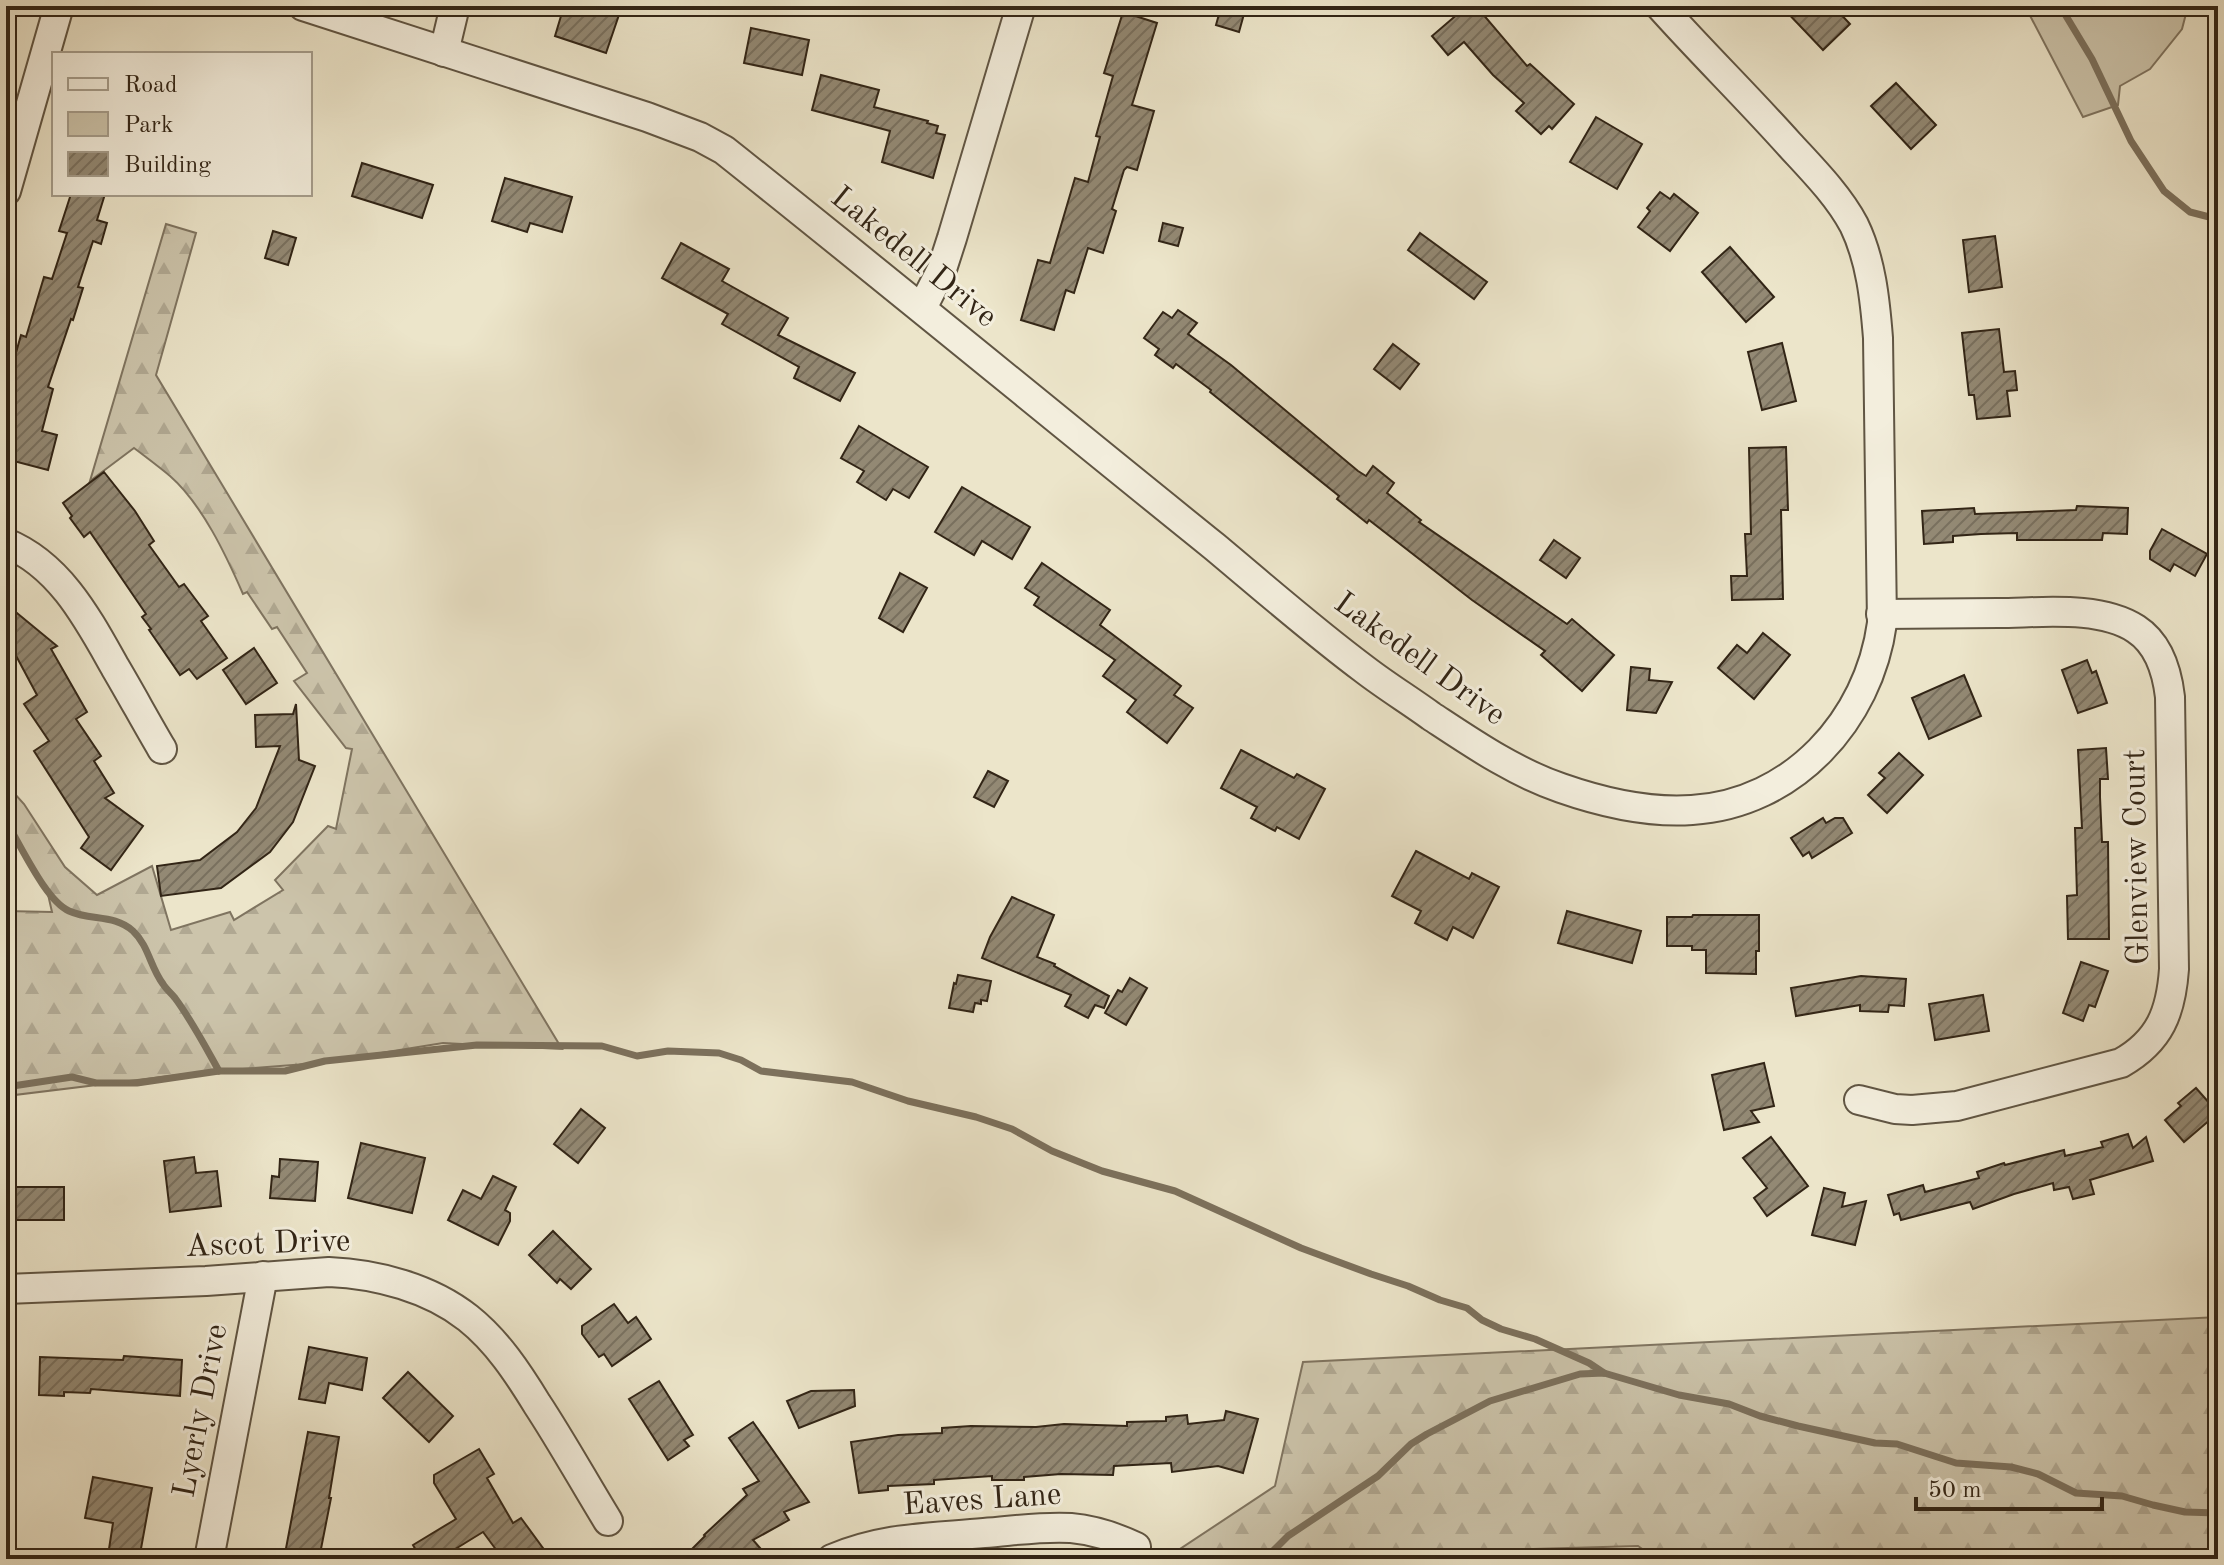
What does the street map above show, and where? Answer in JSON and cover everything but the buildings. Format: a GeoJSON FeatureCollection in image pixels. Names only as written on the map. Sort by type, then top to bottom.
{"type":"FeatureCollection","features":[{"type":"Feature","properties":{"kind":"street"},"geometry":{"type":"LineString","coordinates":[[6,191],[59,6]]}},
{"type":"Feature","properties":{"kind":"street","name":"Lakedell Drive"},"geometry":{"type":"LineString","coordinates":[[303,6],[647,117],[700,137],[724,150],[1364,669],[1476,747],[1561,788],[1650,809],[1693,810],[1738,802],[1789,778],[1826,745],[1843,724],[1871,669],[1878,647],[1881,614],[1878,338],[1874,292],[1863,249],[1845,212],[1810,167],[1660,6]]}},
{"type":"Feature","properties":{"kind":"street"},"geometry":{"type":"LineString","coordinates":[[444,52],[455,6]]}},
{"type":"Feature","properties":{"kind":"street"},"geometry":{"type":"LineString","coordinates":[[922,308],[942,269],[1021,6]]}},
{"type":"Feature","properties":{"kind":"street"},"geometry":{"type":"LineString","coordinates":[[6,543],[20,548],[50,571],[74,598],[162,749]]}},
{"type":"Feature","properties":{"kind":"street","name":"Glenview Court"},"geometry":{"type":"LineString","coordinates":[[1859,1100],[1895,1109],[1957,1106],[2121,1063],[2147,1044],[2161,1025],[2173,991],[2174,969],[2170,697],[2168,676],[2148,639],[2128,624],[2101,616],[2067,612],[1881,614]]}},
{"type":"Feature","properties":{"kind":"street","name":"Ascot Drive"},"geometry":{"type":"LineString","coordinates":[[6,1289],[206,1281],[329,1272],[400,1284],[447,1304],[469,1318],[494,1342],[521,1379],[608,1521]]}},
{"type":"Feature","properties":{"kind":"street","name":"Lyerly Drive"},"geometry":{"type":"LineString","coordinates":[[209,1559],[263,1276]]}},
{"type":"Feature","properties":{"kind":"street","name":"Eaves Lane"},"geometry":{"type":"LineString","coordinates":[[832,1559],[888,1541],[1037,1529],[1094,1531],[1136,1547]]}},
{"type":"Feature","properties":{"kind":"green space"},"geometry":{"type":"Polygon","coordinates":[[[2025,6],[2188,6],[2182,29],[2150,69],[2120,86],[2118,105],[2083,117],[2025,6]]]}},
{"type":"Feature","properties":{"kind":"green space"},"geometry":{"type":"Polygon","coordinates":[[[166,224],[196,233],[156,375],[562,1049],[443,1043],[319,1063],[203,1072],[6,1096],[6,911],[52,912],[47,890],[6,822],[6,784],[24,804],[65,867],[97,895],[152,866],[171,930],[230,912],[234,920],[283,890],[275,880],[328,826],[336,829],[352,749],[346,748],[294,681],[307,673],[277,627],[272,629],[247,592],[243,594],[212,531],[182,488],[134,448],[90,481],[166,224]]]}},
{"type":"Feature","properties":{"kind":"green space"},"geometry":{"type":"Polygon","coordinates":[[[2218,1317],[2218,1559],[1656,1559],[1638,1546],[1462,1551],[1444,1559],[1172,1559],[1174,1553],[1275,1486],[1303,1362],[2218,1317]]]}},
{"type":"Feature","properties":{"kind":"waterway"},"geometry":{"type":"LineString","coordinates":[[2060,6],[2092,59],[2131,141],[2164,191],[2190,212],[2217,219]]}},
{"type":"Feature","properties":{"kind":"waterway"},"geometry":{"type":"LineString","coordinates":[[6,822],[42,884],[60,905],[77,914],[118,922],[133,931],[219,1071]]}},
{"type":"Feature","properties":{"kind":"waterway"},"geometry":{"type":"LineString","coordinates":[[6,1087],[72,1077],[96,1083],[137,1083],[219,1071],[285,1071],[325,1061],[477,1045],[602,1046],[637,1056],[668,1051],[719,1053],[761,1071],[852,1082],[908,1101],[1012,1129],[1052,1151],[1102,1171],[1175,1191],[1301,1248],[1467,1308],[1482,1320],[1535,1339],[1604,1373]]}},
{"type":"Feature","properties":{"kind":"waterway"},"geometry":{"type":"LineString","coordinates":[[1265,1559],[1288,1536],[1378,1476],[1411,1444],[1427,1434],[1490,1401],[1580,1374],[1604,1373],[1679,1395],[1729,1404],[1798,1426],[1875,1443],[1897,1444],[1956,1463],[2011,1467],[2038,1474],[2076,1493],[2122,1496],[2185,1512],[2218,1513]]}}]}
